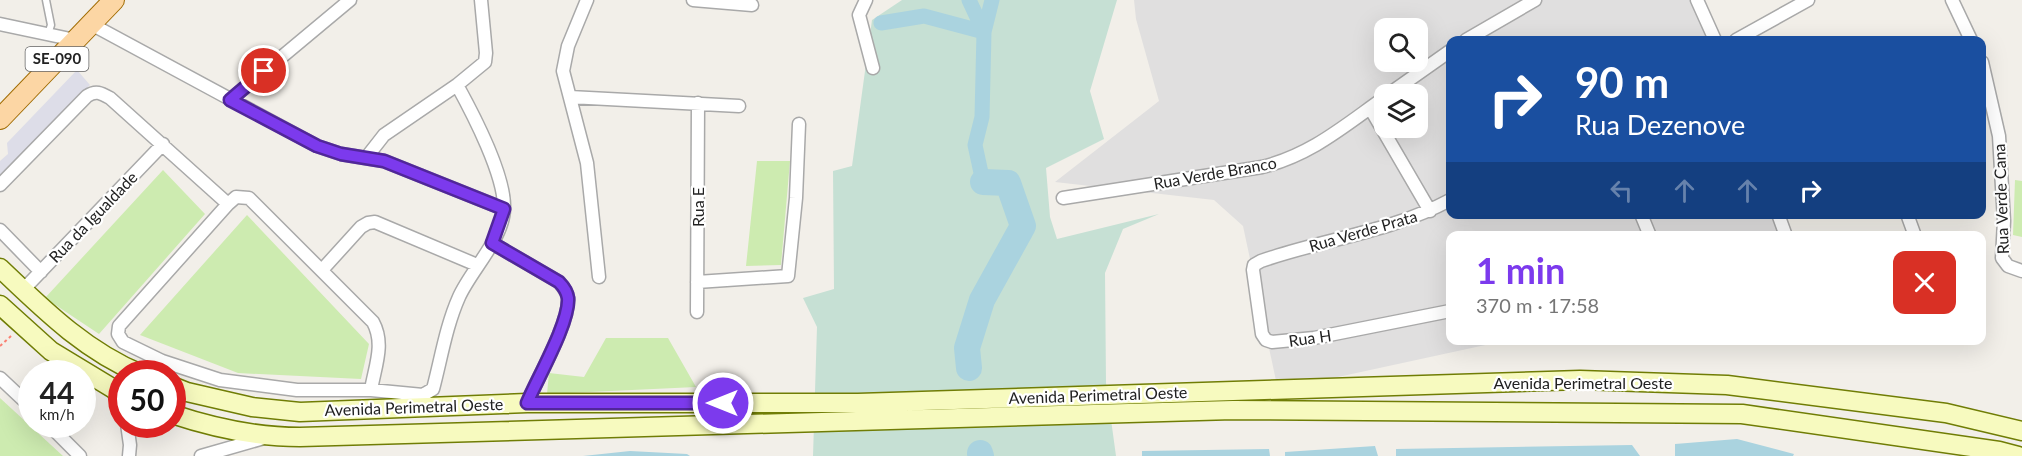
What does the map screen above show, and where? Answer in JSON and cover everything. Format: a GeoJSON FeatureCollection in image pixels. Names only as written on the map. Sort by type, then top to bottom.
{"type":"FeatureCollection","features":[{"type":"Feature","properties":{"kind":"main road","name":"SE-090"},"geometry":{"type":"LineString","coordinates":[[0,119],[114,0]]}},
{"type":"Feature","properties":{"kind":"main road"},"geometry":{"type":"LineString","coordinates":[[0,268],[52,318],[80,339],[115,360]]}},
{"type":"Feature","properties":{"kind":"main road"},"geometry":{"type":"LineString","coordinates":[[0,304],[51,351],[108,386]]}},
{"type":"Feature","properties":{"kind":"main road","name":"Avenida Perimetral Oeste"},"geometry":{"type":"LineString","coordinates":[[186,392],[252,407],[300,412],[527,403],[858,403],[1580,380],[1727,385],[1946,412],[2022,431]]}},
{"type":"Feature","properties":{"kind":"main road","name":"Avenida Perimetral Oeste"},"geometry":{"type":"LineString","coordinates":[[186,419],[209,426],[267,437],[870,422],[1233,410],[1731,414],[2018,456]]}},
{"type":"Feature","properties":{"kind":"street"},"geometry":{"type":"LineString","coordinates":[[230,100],[350,0]]}},
{"type":"Feature","properties":{"kind":"street"},"geometry":{"type":"LineString","coordinates":[[366,159],[384,135],[457,85],[485,62],[481,0]]}},
{"type":"Feature","properties":{"kind":"street"},"geometry":{"type":"LineString","coordinates":[[587,0],[566,54],[563,71],[587,163],[599,277]]}},
{"type":"Feature","properties":{"kind":"street"},"geometry":{"type":"LineString","coordinates":[[693,0],[752,5]]}},
{"type":"Feature","properties":{"kind":"street"},"geometry":{"type":"LineString","coordinates":[[866,0],[859,15],[873,68]]}},
{"type":"Feature","properties":{"kind":"street"},"geometry":{"type":"LineString","coordinates":[[1475,36],[1535,0]]}},
{"type":"Feature","properties":{"kind":"street"},"geometry":{"type":"LineString","coordinates":[[1697,0],[1713,36]]}},
{"type":"Feature","properties":{"kind":"street"},"geometry":{"type":"LineString","coordinates":[[1743,36],[1808,0]]}},
{"type":"Feature","properties":{"kind":"street"},"geometry":{"type":"LineString","coordinates":[[1952,0],[1969,36]]}},
{"type":"Feature","properties":{"kind":"street"},"geometry":{"type":"LineString","coordinates":[[0,24],[75,40]]}},
{"type":"Feature","properties":{"kind":"street"},"geometry":{"type":"LineString","coordinates":[[91,24],[317,146],[341,154],[384,161],[504,209]]}},
{"type":"Feature","properties":{"kind":"street"},"geometry":{"type":"LineString","coordinates":[[1403,84],[1446,54]]}},
{"type":"Feature","properties":{"kind":"street","name":"Rua Verde Cana"},"geometry":{"type":"LineString","coordinates":[[1986,82],[1999,136],[2004,221],[2001,255],[2006,265],[2022,271]]}},
{"type":"Feature","properties":{"kind":"street"},"geometry":{"type":"LineString","coordinates":[[371,390],[380,344],[379,333],[373,322],[249,198],[236,197],[228,204],[119,326],[118,334],[123,342],[162,361],[220,380],[297,390],[371,390],[423,395],[433,389],[456,304],[492,243],[504,209],[500,184],[492,161],[475,119],[457,85]]}},
{"type":"Feature","properties":{"kind":"street"},"geometry":{"type":"LineString","coordinates":[[0,185],[93,92],[100,92],[110,98],[228,204]]}},
{"type":"Feature","properties":{"kind":"street"},"geometry":{"type":"LineString","coordinates":[[570,97],[739,106]]}},
{"type":"Feature","properties":{"kind":"street","name":"Rua E"},"geometry":{"type":"LineString","coordinates":[[697,312],[698,103]]}},
{"type":"Feature","properties":{"kind":"street","name":"Rua Verde Branco"},"geometry":{"type":"LineString","coordinates":[[1063,198],[1281,163],[1307,151],[1374,105]]}},
{"type":"Feature","properties":{"kind":"street"},"geometry":{"type":"LineString","coordinates":[[1370,108],[1430,211]]}},
{"type":"Feature","properties":{"kind":"street"},"geometry":{"type":"LineString","coordinates":[[697,282],[788,276],[796,198],[799,124]]}},
{"type":"Feature","properties":{"kind":"street","name":"Rua da Igualdade"},"geometry":{"type":"LineString","coordinates":[[23,290],[162,144]]}},
{"type":"Feature","properties":{"kind":"street","name":"Rua Verde Prata"},"geometry":{"type":"LineString","coordinates":[[1273,256],[1372,231],[1430,211],[1446,202]]}},
{"type":"Feature","properties":{"kind":"street"},"geometry":{"type":"LineString","coordinates":[[322,270],[361,227],[375,222],[477,265]]}},
{"type":"Feature","properties":{"kind":"street"},"geometry":{"type":"LineString","coordinates":[[0,230],[40,272]]}},
{"type":"Feature","properties":{"kind":"street"},"geometry":{"type":"LineString","coordinates":[[492,243],[559,282],[567,294],[567,305],[558,337],[527,403]]}},
{"type":"Feature","properties":{"kind":"street","name":"Rua H"},"geometry":{"type":"LineString","coordinates":[[1273,256],[1254,265],[1252,270],[1262,334],[1268,341],[1314,338],[1446,312]]}},
{"type":"Feature","properties":{"kind":"street"},"geometry":{"type":"LineString","coordinates":[[0,378],[18,395]]}},
{"type":"Feature","properties":{"kind":"street"},"geometry":{"type":"LineString","coordinates":[[201,456],[267,437]]}},
{"type":"Feature","properties":{"kind":"street"},"geometry":{"type":"LineString","coordinates":[[62,438],[80,456]]}},
{"type":"Feature","properties":{"kind":"street"},"geometry":{"type":"LineString","coordinates":[[129,438],[129,456]]}},
{"type":"Feature","properties":{"kind":"lane"},"geometry":{"type":"LineString","coordinates":[[46,0],[51,25],[48,34]]}},
{"type":"Feature","properties":{"kind":"shaded area"},"geometry":{"type":"Polygon","coordinates":[[[1134,0],[1704,0],[1717,36],[1446,36],[1446,219],[1777,219],[1782,231],[1446,231],[1446,345],[1485,345],[1278,390],[1243,226],[1214,200],[1055,182],[1159,101],[1136,19],[1134,0]]]}},
{"type":"Feature","properties":{"kind":"shaded area"},"geometry":{"type":"Polygon","coordinates":[[[77,70],[90,85],[0,176],[0,161],[8,154],[7,143],[77,70]]]}},
{"type":"Feature","properties":{"kind":"green space"},"geometry":{"type":"Polygon","coordinates":[[[902,0],[1117,0],[1090,91],[1104,139],[1046,168],[1050,217],[1057,239],[1159,214],[1123,229],[1105,273],[1106,383],[1116,456],[813,456],[817,327],[803,298],[834,289],[833,171],[852,166],[872,20],[902,0]]]}},
{"type":"Feature","properties":{"kind":"green space"},"geometry":{"type":"Polygon","coordinates":[[[757,161],[790,161],[781,265],[746,266],[757,161]]]}},
{"type":"Feature","properties":{"kind":"green space"},"geometry":{"type":"Polygon","coordinates":[[[163,170],[205,214],[99,334],[45,298],[163,170]]]}},
{"type":"Feature","properties":{"kind":"green space"},"geometry":{"type":"Polygon","coordinates":[[[2015,180],[2022,181],[2022,237],[2013,235],[2015,180]]]}},
{"type":"Feature","properties":{"kind":"green space"},"geometry":{"type":"Polygon","coordinates":[[[247,215],[369,344],[361,379],[238,373],[140,335],[247,215]]]}},
{"type":"Feature","properties":{"kind":"green space"},"geometry":{"type":"Polygon","coordinates":[[[606,338],[668,338],[696,387],[547,394],[549,373],[584,377],[606,338]]]}},
{"type":"Feature","properties":{"kind":"green space"},"geometry":{"type":"Polygon","coordinates":[[[0,398],[18,415],[18,438],[43,438],[63,456],[0,456],[0,398]]]}},
{"type":"Feature","properties":{"kind":"water"},"geometry":{"type":"Polygon","coordinates":[[[1737,439],[1794,454],[1793,456],[1675,456],[1675,444],[1737,439]]]}},
{"type":"Feature","properties":{"kind":"water"},"geometry":{"type":"Polygon","coordinates":[[[1632,445],[1640,456],[1396,456],[1396,449],[1632,445]]]}},
{"type":"Feature","properties":{"kind":"water"},"geometry":{"type":"Polygon","coordinates":[[[1375,446],[1378,456],[1285,456],[1285,452],[1375,446]]]}},
{"type":"Feature","properties":{"kind":"water"},"geometry":{"type":"Polygon","coordinates":[[[1269,449],[1270,456],[1142,456],[1142,451],[1269,449]]]}},
{"type":"Feature","properties":{"kind":"water"},"geometry":{"type":"Polygon","coordinates":[[[630,451],[687,454],[690,456],[583,456],[630,451]]]}},
{"type":"Feature","properties":{"kind":"waterway"},"geometry":{"type":"LineString","coordinates":[[969,0],[984,32]]}},
{"type":"Feature","properties":{"kind":"waterway"},"geometry":{"type":"LineString","coordinates":[[983,182],[975,145],[982,117],[984,32],[992,0]]}},
{"type":"Feature","properties":{"kind":"waterway"},"geometry":{"type":"LineString","coordinates":[[881,23],[924,16],[984,32]]}},
{"type":"Feature","properties":{"kind":"waterway"},"geometry":{"type":"LineString","coordinates":[[969,368],[967,348],[982,300],[1023,226],[1008,183],[983,182]]}},
{"type":"Feature","properties":{"kind":"route"},"geometry":{"type":"LineString","coordinates":[[264,71],[230,100],[317,146],[341,154],[384,161],[504,209],[500,226],[492,243],[559,282],[565,289],[568,299],[558,337],[527,403],[723,403]]}}]}
